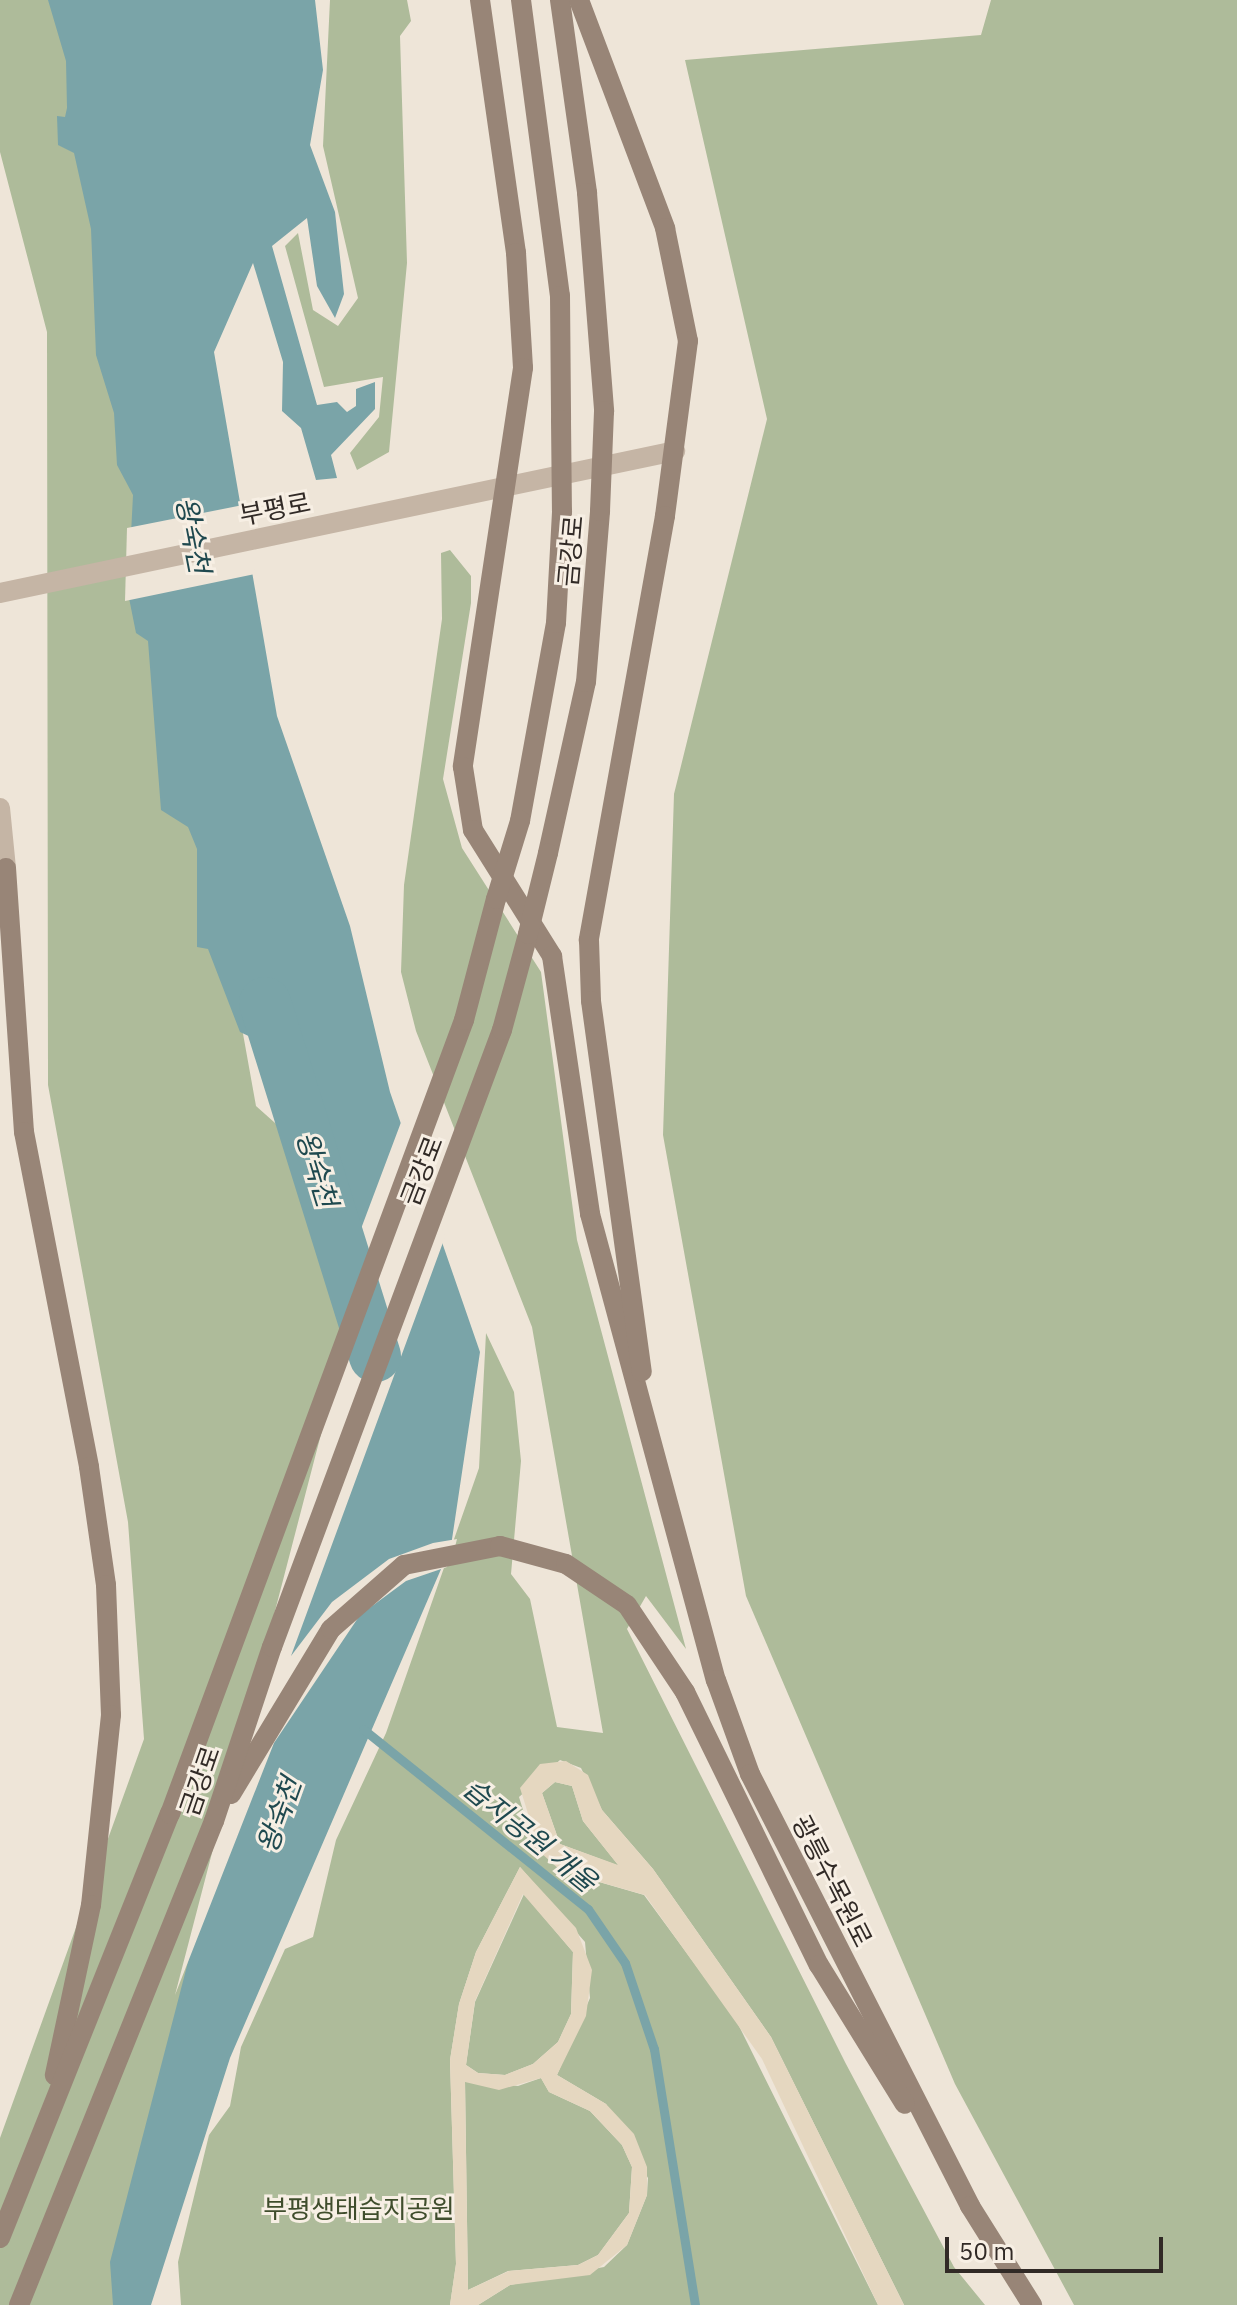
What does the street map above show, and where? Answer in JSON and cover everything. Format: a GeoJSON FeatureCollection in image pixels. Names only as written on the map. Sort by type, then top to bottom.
{"type":"FeatureCollection","features":[{"type":"Feature","properties":{"kind":"main road"},"geometry":{"type":"LineString","coordinates":[[480,0],[522,317],[509,486],[463,767],[473,830],[552,956],[590,1214],[653,1451]]}},
{"type":"Feature","properties":{"kind":"main road","name":"금강로"},"geometry":{"type":"LineString","coordinates":[[0,2238],[170,1814],[464,1020],[520,821],[556,623],[562,511],[560,296],[521,0]]}},
{"type":"Feature","properties":{"kind":"main road","name":"금강로"},"geometry":{"type":"LineString","coordinates":[[19,2305],[214,1821],[272,1647],[502,1030],[548,853],[586,682],[600,511],[604,411],[587,193],[560,0]]}},
{"type":"Feature","properties":{"kind":"main road"},"geometry":{"type":"LineString","coordinates":[[579,0],[679,278],[688,341],[675,451],[589,940],[591,1001],[653,1451]]}},
{"type":"Feature","properties":{"kind":"main road"},"geometry":{"type":"LineString","coordinates":[[6,868],[12,1036],[43,1237],[89,1467],[106,1585],[111,1715],[91,1905],[43,2131]]}},
{"type":"Feature","properties":{"kind":"main road","name":"광릉수목원로"},"geometry":{"type":"LineString","coordinates":[[653,1451],[750,1774],[954,2176],[1032,2305]]}},
{"type":"Feature","properties":{"kind":"main road"},"geometry":{"type":"LineString","coordinates":[[214,1821],[331,1629],[404,1565],[500,1546],[541,1555],[600,1584],[647,1632],[693,1706],[819,1965],[954,2176]]}},
{"type":"Feature","properties":{"kind":"street","name":"부평로"},"geometry":{"type":"LineString","coordinates":[[8,590],[675,451]]}},
{"type":"Feature","properties":{"kind":"street"},"geometry":{"type":"LineString","coordinates":[[0,808],[6,868]]}},
{"type":"Feature","properties":{"kind":"green space"},"geometry":{"type":"Polygon","coordinates":[[[0,0],[78,0],[89,177],[256,1106],[339,1180],[420,1342],[130,2305],[0,2305],[0,2138],[144,1739],[128,1522],[48,1085],[47,332],[0,152],[0,0]]]}},
{"type":"Feature","properties":{"kind":"green space"},"geometry":{"type":"Polygon","coordinates":[[[330,0],[407,0],[411,21],[400,36],[407,263],[389,452],[357,470],[350,453],[379,417],[383,377],[324,387],[285,246],[298,233],[313,310],[338,326],[358,298],[323,146],[330,0]]]}},
{"type":"Feature","properties":{"kind":"green space"},"geometry":{"type":"Polygon","coordinates":[[[991,0],[1237,0],[1237,2305],[1074,2305],[955,2084],[746,1596],[663,1135],[674,794],[767,419],[685,60],[981,35],[991,0]]]}},
{"type":"Feature","properties":{"kind":"green space"},"geometry":{"type":"Polygon","coordinates":[[[450,550],[471,576],[471,603],[443,779],[462,848],[541,972],[577,1240],[686,1649],[646,1596],[627,1629],[846,2064],[954,2267],[985,2305],[904,2305],[771,2037],[653,1869],[602,1810],[581,1768],[560,1760],[519,1797],[529,1829],[561,1871],[644,1895],[736,2020],[878,2305],[478,2305],[510,2285],[604,2267],[627,2245],[647,2195],[648,2178],[606,2104],[557,2075],[590,1998],[585,1942],[520,1867],[476,1952],[459,2004],[450,2060],[456,2264],[450,2305],[181,2305],[178,2262],[209,2135],[230,2106],[241,2047],[285,1949],[313,1937],[336,1840],[386,1733],[479,1468],[486,1333],[514,1392],[521,1461],[511,1574],[530,1599],[557,1727],[603,1733],[532,1327],[416,1031],[401,972],[404,885],[442,619],[441,553],[450,550]]]}},
{"type":"Feature","properties":{"kind":"green space"},"geometry":{"type":"Polygon","coordinates":[[[555,1782],[572,1786],[583,1821],[619,1866],[560,1844],[542,1793],[555,1782]]]}},
{"type":"Feature","properties":{"kind":"green space"},"geometry":{"type":"Polygon","coordinates":[[[524,1894],[573,1952],[571,2014],[558,2042],[533,2064],[505,2075],[478,2073],[466,2065],[475,2002],[524,1894]]]}},
{"type":"Feature","properties":{"kind":"green space"},"geometry":{"type":"Polygon","coordinates":[[[541,2078],[549,2092],[590,2111],[622,2145],[632,2167],[629,2213],[598,2255],[578,2265],[508,2271],[468,2290],[465,2081],[518,2086],[541,2078]]]}},
{"type":"Feature","properties":{"kind":"shaded area"},"geometry":{"type":"Polygon","coordinates":[[[566,1761],[588,1775],[602,1810],[653,1869],[771,2037],[904,2305],[878,2305],[762,2059],[645,1895],[561,1871],[540,1852],[520,1788],[540,1764],[566,1761]],[[555,1782],[542,1793],[560,1844],[618,1865],[583,1821],[572,1786],[555,1782]]]}},
{"type":"Feature","properties":{"kind":"shaded area","name":"부평생태습지공원"},"geometry":{"type":"Polygon","coordinates":[[[520,1867],[576,1928],[592,1970],[586,2016],[557,2075],[606,2104],[634,2134],[647,2167],[647,2195],[627,2245],[590,2275],[510,2285],[478,2305],[450,2305],[456,2264],[450,2060],[459,2004],[476,1952],[520,1867]],[[523,1894],[475,2001],[466,2065],[478,2073],[505,2075],[533,2064],[558,2042],[571,2014],[573,1952],[523,1894]],[[541,2078],[499,2090],[465,2082],[468,2290],[509,2271],[578,2265],[598,2255],[629,2213],[632,2167],[622,2145],[590,2111],[549,2092],[541,2078]]]}},
{"type":"Feature","properties":{"kind":"water"},"geometry":{"type":"Polygon","coordinates":[[[48,0],[315,0],[323,70],[310,145],[335,212],[344,294],[335,318],[317,286],[307,218],[272,246],[317,405],[337,402],[347,412],[356,406],[356,389],[375,382],[375,409],[331,455],[337,478],[316,480],[301,428],[282,411],[283,362],[253,263],[214,352],[277,716],[350,926],[390,1092],[480,1352],[451,1546],[230,2058],[151,2305],[113,2305],[110,2262],[330,1416],[357,1286],[295,1068],[271,1082],[259,1041],[240,1032],[208,949],[197,947],[197,849],[188,827],[161,810],[148,641],[136,633],[128,593],[133,495],[117,465],[114,413],[96,355],[91,229],[74,153],[58,145],[57,116],[65,117],[67,108],[66,61],[48,0]]]}},
{"type":"Feature","properties":{"kind":"pier"},"geometry":{"type":"Polygon","coordinates":[[[243,505],[255,574],[125,601],[127,528],[243,505]]]}},
{"type":"Feature","properties":{"kind":"pier"},"geometry":{"type":"Polygon","coordinates":[[[403,1117],[445,1237],[291,1656],[332,1602],[389,1559],[433,1543],[457,1539],[455,1547],[447,1567],[406,1581],[360,1615],[274,1743],[175,1995],[326,1415],[353,1286],[347,1266],[403,1117]]]}},
{"type":"Feature","properties":{"kind":"waterway","name":"왕숙천"},"geometry":{"type":"LineString","coordinates":[[265,1003],[375,1356]]}},
{"type":"Feature","properties":{"kind":"waterway","name":"습지공원 개울"},"geometry":{"type":"LineString","coordinates":[[363,1729],[588,1909],[625,1963],[654,2049],[695,2305]]}}]}
